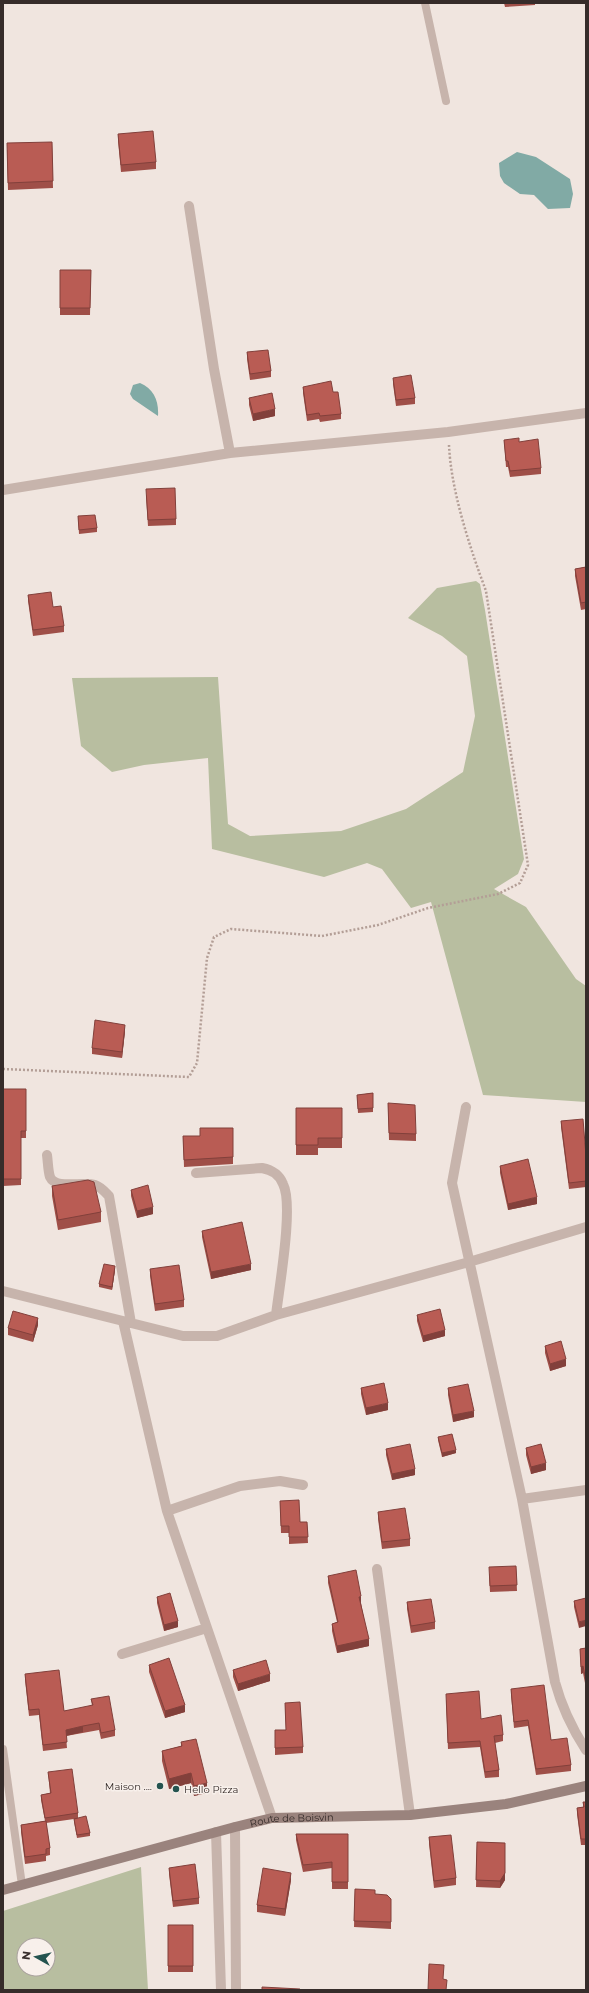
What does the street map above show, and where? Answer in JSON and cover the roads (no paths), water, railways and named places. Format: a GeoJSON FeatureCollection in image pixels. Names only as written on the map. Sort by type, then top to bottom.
{"type":"FeatureCollection","features":[{"type":"Feature","properties":{"kind":"main road","name":"Route de Boisvin"},"geometry":{"type":"LineString","coordinates":[[3,1890],[235,1826],[272,1818],[410,1815],[506,1804],[586,1786]]}},
{"type":"Feature","properties":{"kind":"street"},"geometry":{"type":"LineString","coordinates":[[189,206],[214,369],[230,453]]}},
{"type":"Feature","properties":{"kind":"street"},"geometry":{"type":"LineString","coordinates":[[3,490],[230,453],[448,432],[586,413]]}},
{"type":"Feature","properties":{"kind":"street"},"geometry":{"type":"LineString","coordinates":[[466,1107],[452,1183],[522,1499],[555,1682],[561,1706],[586,1750]]}},
{"type":"Feature","properties":{"kind":"street"},"geometry":{"type":"LineString","coordinates":[[47,1156],[50,1177],[54,1182],[60,1184],[89,1183],[104,1190],[109,1196],[127,1322],[166,1512],[272,1818]]}},
{"type":"Feature","properties":{"kind":"street"},"geometry":{"type":"LineString","coordinates":[[196,1172],[262,1168],[277,1174],[284,1184],[288,1208],[276,1315]]}},
{"type":"Feature","properties":{"kind":"street"},"geometry":{"type":"LineString","coordinates":[[3,1291],[183,1336],[217,1336],[276,1315],[469,1262],[586,1226]]}},
{"type":"Feature","properties":{"kind":"street"},"geometry":{"type":"LineString","coordinates":[[166,1512],[240,1486],[280,1481],[303,1485]]}},
{"type":"Feature","properties":{"kind":"street"},"geometry":{"type":"LineString","coordinates":[[522,1499],[586,1490]]}},
{"type":"Feature","properties":{"kind":"street"},"geometry":{"type":"LineString","coordinates":[[377,1569],[410,1815]]}},
{"type":"Feature","properties":{"kind":"street"},"geometry":{"type":"LineString","coordinates":[[122,1654],[207,1628]]}},
{"type":"Feature","properties":{"kind":"street"},"geometry":{"type":"LineString","coordinates":[[235,1826],[236,1990]]}},
{"type":"Feature","properties":{"kind":"street"},"geometry":{"type":"LineString","coordinates":[[216,1832],[221,1990]]}},
{"type":"Feature","properties":{"kind":"lane"},"geometry":{"type":"LineString","coordinates":[[425,3],[446,101]]}},
{"type":"Feature","properties":{"kind":"lane"},"geometry":{"type":"LineString","coordinates":[[3,1749],[22,1885]]}},
{"type":"Feature","properties":{"kind":"water"},"geometry":{"type":"Polygon","coordinates":[[[517,152],[536,157],[570,179],[573,194],[570,208],[548,209],[534,195],[520,194],[504,183],[500,176],[499,163],[517,152]]]}},
{"type":"Feature","properties":{"kind":"water"},"geometry":{"type":"Polygon","coordinates":[[[140,383],[149,389],[155,396],[158,405],[158,416],[133,399],[130,394],[133,385],[140,383]]]}},
{"type":"Feature","properties":{"kind":"place","name":"Maison ...."},"geometry":{"type":"Point","coordinates":[160,1786]}},
{"type":"Feature","properties":{"kind":"place","name":"Hello Pizza"},"geometry":{"type":"Point","coordinates":[176,1789]}}]}
